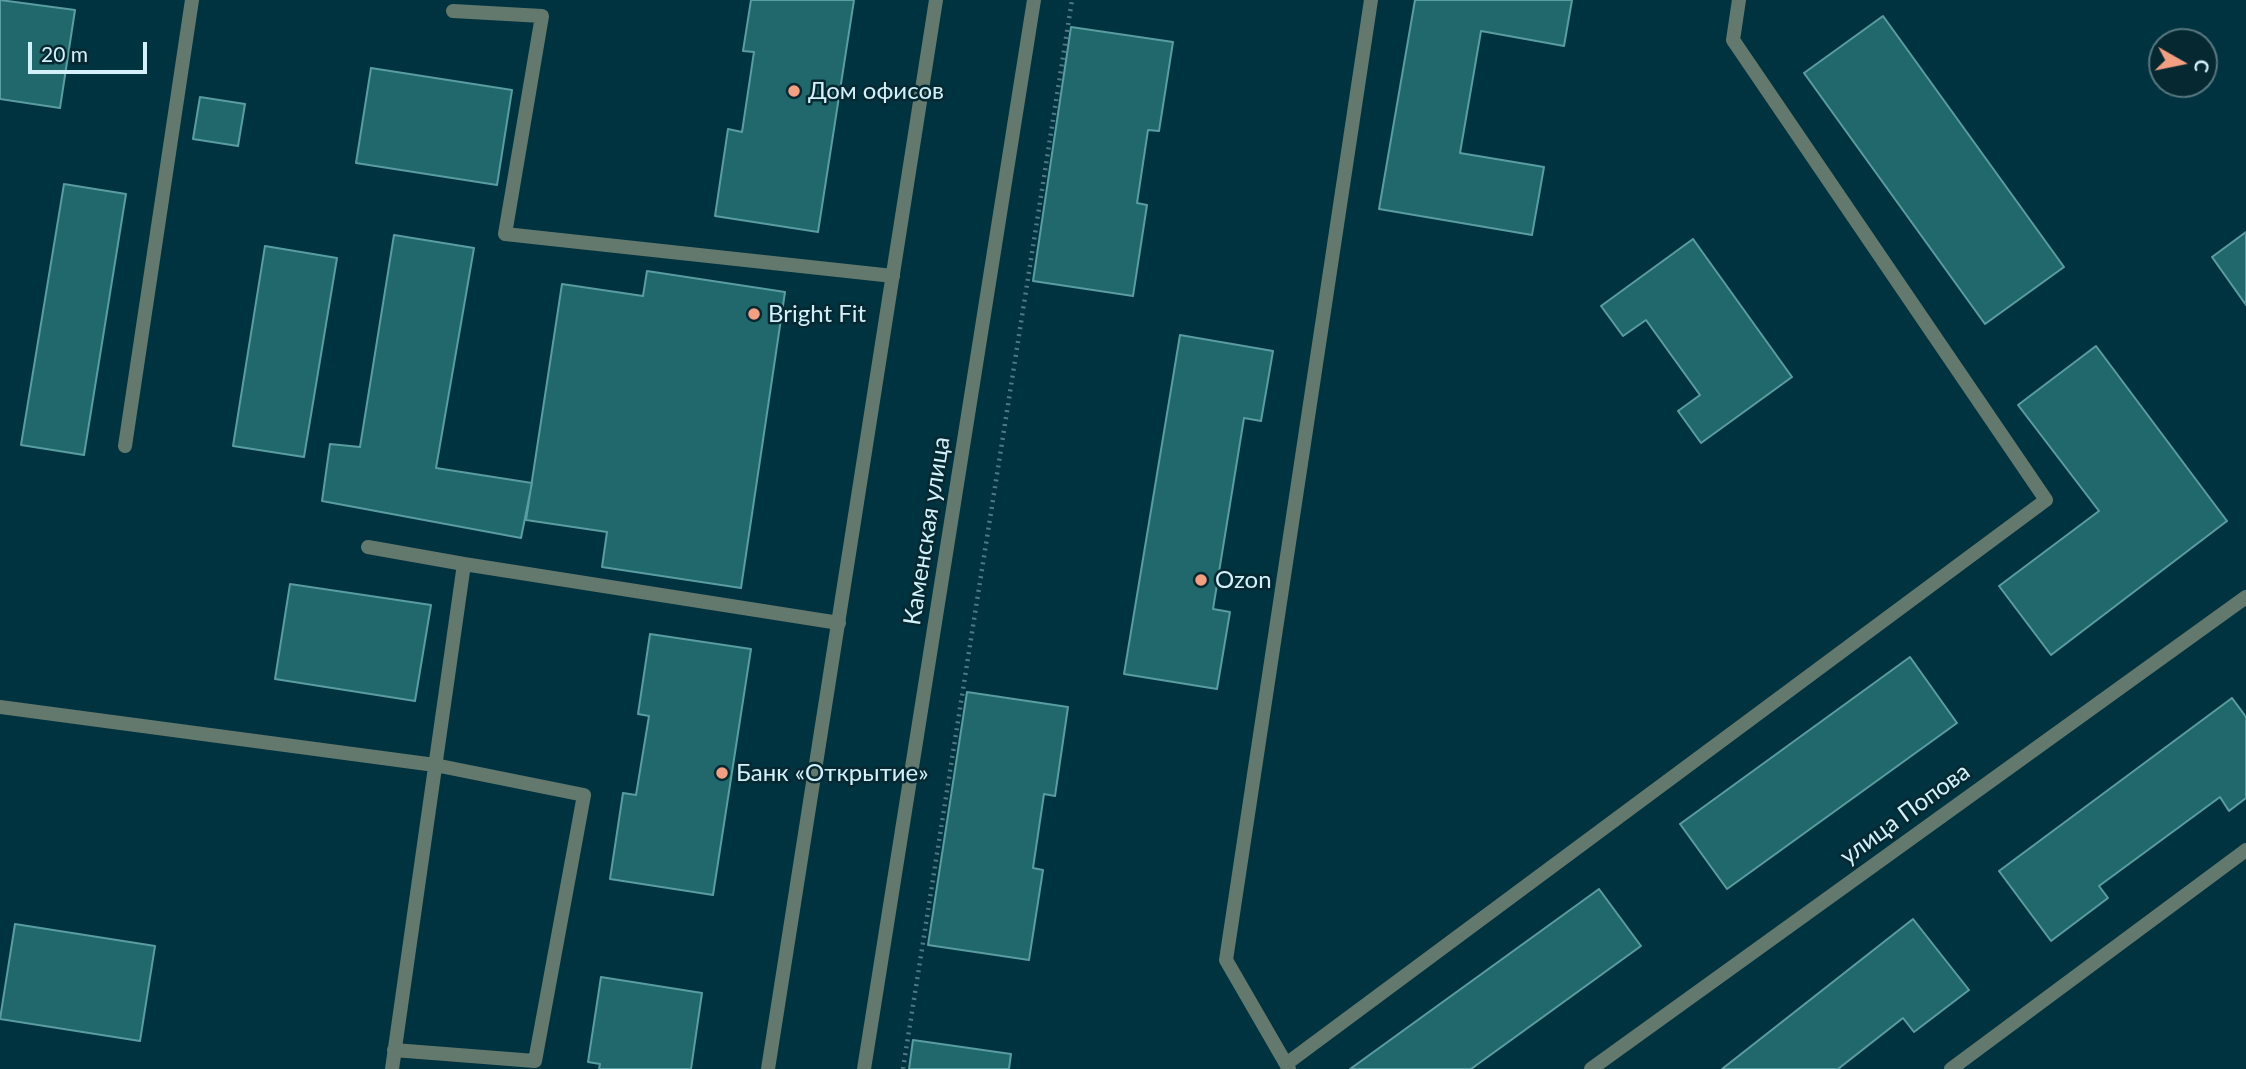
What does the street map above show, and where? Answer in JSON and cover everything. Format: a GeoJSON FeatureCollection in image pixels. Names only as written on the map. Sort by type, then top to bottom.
{"type":"FeatureCollection","features":[{"type":"Feature","properties":{"kind":"street"},"geometry":{"type":"LineString","coordinates":[[125,446],[192,0]]}},
{"type":"Feature","properties":{"kind":"street"},"geometry":{"type":"LineString","coordinates":[[768,1069],[936,0]]}},
{"type":"Feature","properties":{"kind":"street","name":"Каменская улица"},"geometry":{"type":"LineString","coordinates":[[864,1069],[1034,0]]}},
{"type":"Feature","properties":{"kind":"street"},"geometry":{"type":"LineString","coordinates":[[1371,0],[1226,960],[1287,1067],[2046,500],[1733,40],[1739,0]]}},
{"type":"Feature","properties":{"kind":"street"},"geometry":{"type":"LineString","coordinates":[[453,11],[542,16],[505,234],[893,276]]}},
{"type":"Feature","properties":{"kind":"street"},"geometry":{"type":"LineString","coordinates":[[368,547],[839,623]]}},
{"type":"Feature","properties":{"kind":"street"},"geometry":{"type":"LineString","coordinates":[[392,1069],[464,564]]}},
{"type":"Feature","properties":{"kind":"street","name":"улица Попова"},"geometry":{"type":"LineString","coordinates":[[1596,1068],[2246,597]]}},
{"type":"Feature","properties":{"kind":"street"},"geometry":{"type":"LineString","coordinates":[[0,707],[435,765],[584,795],[535,1061],[394,1050]]}},
{"type":"Feature","properties":{"kind":"street"},"geometry":{"type":"LineString","coordinates":[[1951,1069],[2246,850]]}},
{"type":"Feature","properties":{"kind":"path"},"geometry":{"type":"LineString","coordinates":[[903,1069],[1072,0]]}},
{"type":"Feature","properties":{"kind":"building"},"geometry":{"type":"Polygon","coordinates":[[[0,0],[75,10],[60,108],[0,99],[0,0]]]}},
{"type":"Feature","properties":{"kind":"building","name":"Дом офисов"},"geometry":{"type":"Polygon","coordinates":[[[751,0],[854,0],[818,232],[715,216],[728,129],[742,132],[754,52],[743,51],[751,0]]]}},
{"type":"Feature","properties":{"kind":"building"},"geometry":{"type":"Polygon","coordinates":[[[1415,0],[1572,0],[1564,46],[1481,31],[1460,153],[1544,167],[1532,235],[1379,209],[1415,0]]]}},
{"type":"Feature","properties":{"kind":"building"},"geometry":{"type":"Polygon","coordinates":[[[1883,16],[2064,267],[1985,324],[1804,73],[1883,16]]]}},
{"type":"Feature","properties":{"kind":"building"},"geometry":{"type":"Polygon","coordinates":[[[1071,27],[1173,42],[1159,131],[1148,130],[1137,203],[1147,205],[1133,296],[1033,281],[1071,27]]]}},
{"type":"Feature","properties":{"kind":"building"},"geometry":{"type":"Polygon","coordinates":[[[371,68],[512,90],[497,185],[356,163],[371,68]]]}},
{"type":"Feature","properties":{"kind":"building"},"geometry":{"type":"Polygon","coordinates":[[[200,97],[245,104],[238,146],[193,139],[200,97]]]}},
{"type":"Feature","properties":{"kind":"building"},"geometry":{"type":"Polygon","coordinates":[[[64,184],[126,194],[84,455],[21,445],[64,184]]]}},
{"type":"Feature","properties":{"kind":"building"},"geometry":{"type":"Polygon","coordinates":[[[2246,232],[2246,305],[2212,257],[2246,232]]]}},
{"type":"Feature","properties":{"kind":"building"},"geometry":{"type":"Polygon","coordinates":[[[394,235],[474,248],[436,468],[532,483],[521,538],[322,501],[330,444],[360,447],[394,235]]]}},
{"type":"Feature","properties":{"kind":"building"},"geometry":{"type":"Polygon","coordinates":[[[1693,239],[1792,377],[1701,443],[1678,411],[1700,395],[1646,320],[1623,336],[1601,306],[1693,239]]]}},
{"type":"Feature","properties":{"kind":"building"},"geometry":{"type":"Polygon","coordinates":[[[265,246],[337,258],[304,457],[233,446],[265,246]]]}},
{"type":"Feature","properties":{"kind":"building"},"geometry":{"type":"Polygon","coordinates":[[[647,271],[785,292],[741,588],[602,567],[607,532],[526,520],[562,284],[643,296],[647,271]]]}},
{"type":"Feature","properties":{"kind":"building"},"geometry":{"type":"Polygon","coordinates":[[[1180,335],[1273,351],[1261,421],[1244,418],[1213,609],[1230,612],[1217,689],[1124,674],[1180,335]]]}},
{"type":"Feature","properties":{"kind":"building"},"geometry":{"type":"Polygon","coordinates":[[[2096,346],[2227,521],[2051,655],[1999,586],[2099,511],[2018,405],[2096,346]]]}},
{"type":"Feature","properties":{"kind":"building"},"geometry":{"type":"Polygon","coordinates":[[[290,584],[431,605],[415,701],[275,679],[290,584]]]}},
{"type":"Feature","properties":{"kind":"building"},"geometry":{"type":"Polygon","coordinates":[[[650,634],[751,649],[713,895],[610,879],[623,793],[636,795],[649,716],[638,714],[650,634]]]}},
{"type":"Feature","properties":{"kind":"building"},"geometry":{"type":"Polygon","coordinates":[[[1910,657],[1957,723],[1727,889],[1680,824],[1910,657]]]}},
{"type":"Feature","properties":{"kind":"building"},"geometry":{"type":"Polygon","coordinates":[[[967,692],[1068,707],[1055,796],[1044,794],[1033,868],[1043,870],[1029,960],[928,945],[967,692]]]}},
{"type":"Feature","properties":{"kind":"building"},"geometry":{"type":"Polygon","coordinates":[[[2232,698],[2246,717],[2246,798],[2229,811],[2220,797],[2099,886],[2108,898],[2051,941],[1999,871],[2232,698]]]}},
{"type":"Feature","properties":{"kind":"building"},"geometry":{"type":"Polygon","coordinates":[[[1599,889],[1641,946],[1471,1069],[1350,1069],[1599,889]]]}},
{"type":"Feature","properties":{"kind":"building"},"geometry":{"type":"Polygon","coordinates":[[[1913,919],[1969,990],[1914,1032],[1903,1018],[1838,1069],[1722,1069],[1913,919]]]}},
{"type":"Feature","properties":{"kind":"building"},"geometry":{"type":"Polygon","coordinates":[[[15,924],[155,946],[140,1041],[0,1019],[15,924]]]}},
{"type":"Feature","properties":{"kind":"building"},"geometry":{"type":"Polygon","coordinates":[[[601,977],[702,993],[691,1069],[599,1069],[600,1064],[588,1062],[601,977]]]}},
{"type":"Feature","properties":{"kind":"building"},"geometry":{"type":"Polygon","coordinates":[[[913,1040],[1011,1054],[1009,1069],[909,1069],[913,1040]]]}},
{"type":"Feature","properties":{"kind":"place","name":"Дом офисов"},"geometry":{"type":"Point","coordinates":[794,91]}},
{"type":"Feature","properties":{"kind":"place","name":"Bright Fit"},"geometry":{"type":"Point","coordinates":[754,314]}},
{"type":"Feature","properties":{"kind":"place","name":"Ozon"},"geometry":{"type":"Point","coordinates":[1201,580]}},
{"type":"Feature","properties":{"kind":"place","name":"Банк «Открытие»"},"geometry":{"type":"Point","coordinates":[722,773]}}]}
